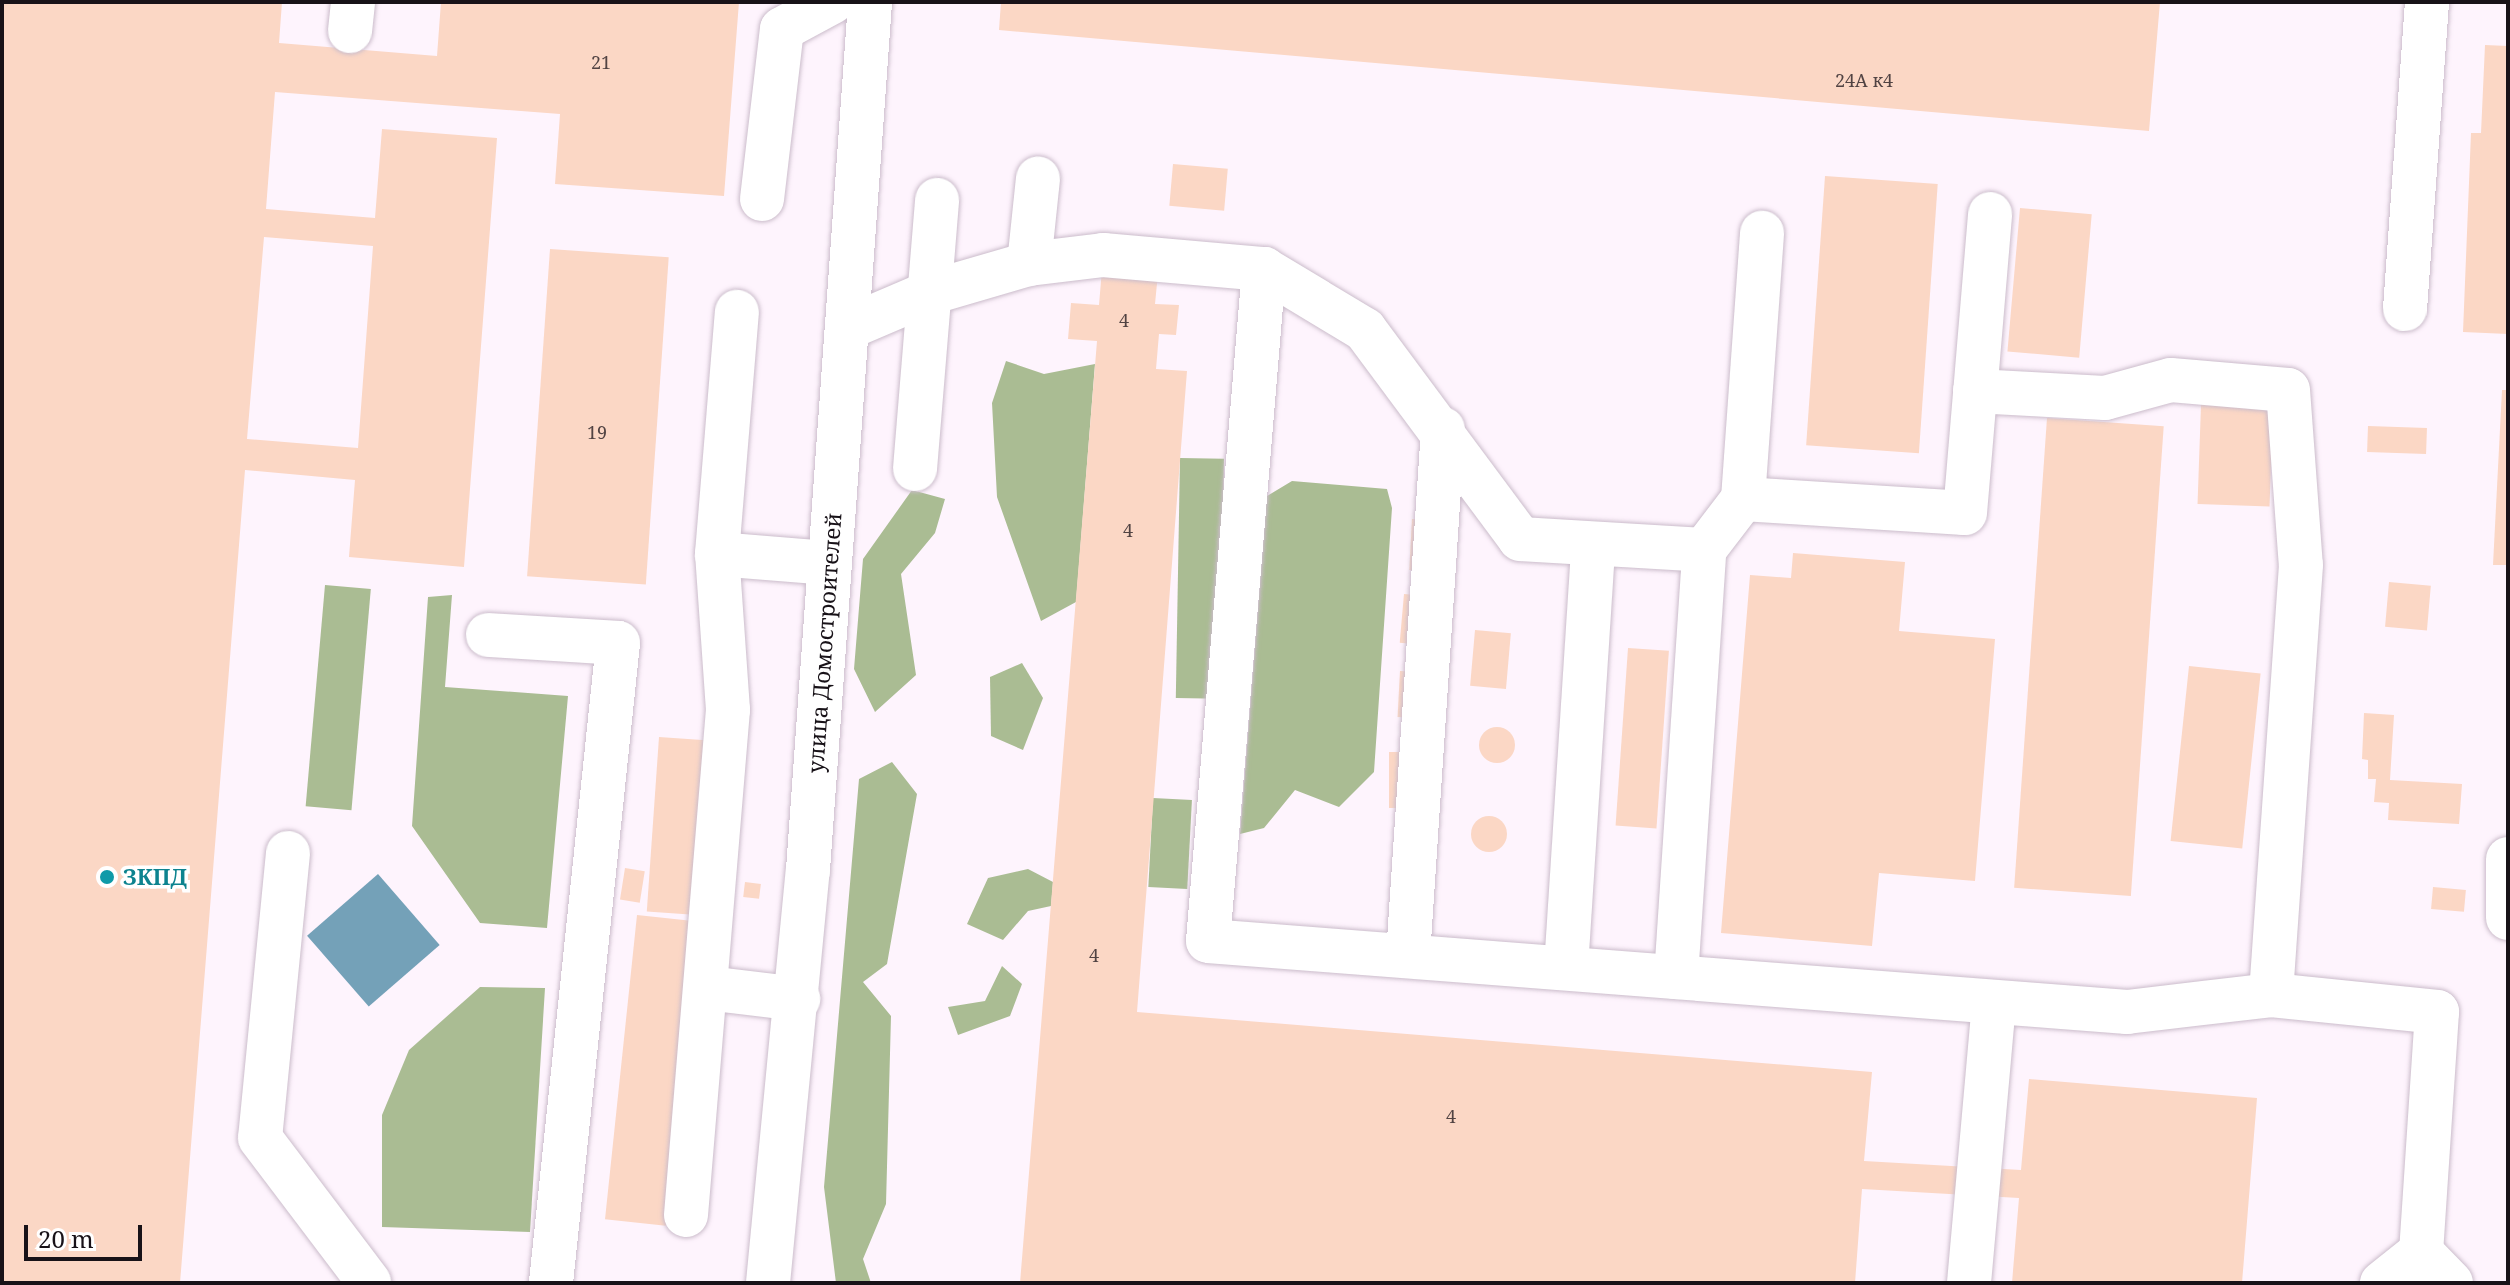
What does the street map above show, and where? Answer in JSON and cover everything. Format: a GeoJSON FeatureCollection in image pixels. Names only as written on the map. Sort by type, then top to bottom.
{"type":"FeatureCollection","features":[{"type":"Feature","properties":{"kind":"street"},"geometry":{"type":"LineString","coordinates":[[762,199],[782,29],[832,2]]}},
{"type":"Feature","properties":{"kind":"street","name":"улица Домостроителей"},"geometry":{"type":"LineString","coordinates":[[768,1283],[798,999],[870,2]]}},
{"type":"Feature","properties":{"kind":"street"},"geometry":{"type":"LineString","coordinates":[[2405,309],[2427,2]]}},
{"type":"Feature","properties":{"kind":"street"},"geometry":{"type":"LineString","coordinates":[[1029,264],[1038,178]]}},
{"type":"Feature","properties":{"kind":"street"},"geometry":{"type":"LineString","coordinates":[[915,469],[937,200]]}},
{"type":"Feature","properties":{"kind":"street"},"geometry":{"type":"LineString","coordinates":[[1743,499],[1965,513],[1990,214]]}},
{"type":"Feature","properties":{"kind":"street"},"geometry":{"type":"LineString","coordinates":[[1676,977],[1704,550],[1743,499],[1762,233]]}},
{"type":"Feature","properties":{"kind":"street"},"geometry":{"type":"LineString","coordinates":[[847,328],[929,293],[1029,264],[1103,255],[1264,269],[1365,330],[1443,429],[1520,539],[1704,550]]}},
{"type":"Feature","properties":{"kind":"street"},"geometry":{"type":"LineString","coordinates":[[1264,269],[1208,941],[2127,1012],[2271,995],[2437,1012],[2421,1252],[2382,1283]]}},
{"type":"Feature","properties":{"kind":"street"},"geometry":{"type":"LineString","coordinates":[[686,1215],[728,710],[717,554],[737,312]]}},
{"type":"Feature","properties":{"kind":"street"},"geometry":{"type":"LineString","coordinates":[[1975,391],[2105,398],[2171,380],[2288,390],[2301,565],[2271,995]]}},
{"type":"Feature","properties":{"kind":"street"},"geometry":{"type":"LineString","coordinates":[[1408,956],[1443,429]]}},
{"type":"Feature","properties":{"kind":"street"},"geometry":{"type":"LineString","coordinates":[[1566,968],[1593,545]]}},
{"type":"Feature","properties":{"kind":"street"},"geometry":{"type":"LineString","coordinates":[[717,554],[830,563]]}},
{"type":"Feature","properties":{"kind":"street"},"geometry":{"type":"LineString","coordinates":[[488,635],[618,643],[551,1283]]}},
{"type":"Feature","properties":{"kind":"street"},"geometry":{"type":"LineString","coordinates":[[288,853],[260,1138],[380,1283]]}},
{"type":"Feature","properties":{"kind":"street"},"geometry":{"type":"LineString","coordinates":[[2508,859],[2508,918]]}},
{"type":"Feature","properties":{"kind":"street"},"geometry":{"type":"LineString","coordinates":[[707,988],[798,999]]}},
{"type":"Feature","properties":{"kind":"street"},"geometry":{"type":"LineString","coordinates":[[1969,1283],[1994,1002]]}},
{"type":"Feature","properties":{"kind":"street"},"geometry":{"type":"LineString","coordinates":[[2421,1252],[2451,1283]]}},
{"type":"Feature","properties":{"kind":"green space"},"geometry":{"type":"Polygon","coordinates":[[[1006,361],[1044,374],[1095,364],[1076,602],[1041,621],[997,497],[992,403],[1006,361]]]}},
{"type":"Feature","properties":{"kind":"green space"},"geometry":{"type":"Polygon","coordinates":[[[1180,458],[1224,459],[1220,699],[1176,698],[1180,458]]]}},
{"type":"Feature","properties":{"kind":"green space"},"geometry":{"type":"Polygon","coordinates":[[[1292,481],[1387,489],[1392,508],[1374,772],[1339,807],[1295,790],[1264,828],[1240,834],[1267,496],[1292,481]]]}},
{"type":"Feature","properties":{"kind":"green space"},"geometry":{"type":"Polygon","coordinates":[[[912,490],[945,499],[935,533],[901,574],[916,675],[875,712],[854,669],[863,559],[912,490]]]}},
{"type":"Feature","properties":{"kind":"green space"},"geometry":{"type":"Polygon","coordinates":[[[325,585],[371,589],[351,810],[306,806],[325,585]]]}},
{"type":"Feature","properties":{"kind":"green space"},"geometry":{"type":"Polygon","coordinates":[[[452,595],[445,687],[568,696],[547,928],[480,923],[412,826],[428,597],[452,595]]]}},
{"type":"Feature","properties":{"kind":"green space"},"geometry":{"type":"Polygon","coordinates":[[[1022,663],[1043,698],[1023,750],[991,736],[990,677],[1022,663]]]}},
{"type":"Feature","properties":{"kind":"green space"},"geometry":{"type":"Polygon","coordinates":[[[892,762],[917,794],[887,964],[863,982],[891,1016],[886,1204],[863,1259],[871,1283],[836,1283],[824,1187],[859,779],[892,762]]]}},
{"type":"Feature","properties":{"kind":"green space"},"geometry":{"type":"Polygon","coordinates":[[[1153,798],[1192,800],[1187,889],[1148,887],[1153,798]]]}},
{"type":"Feature","properties":{"kind":"green space"},"geometry":{"type":"Polygon","coordinates":[[[1028,869],[1053,882],[1051,906],[1028,911],[1003,940],[967,924],[988,878],[1028,869]]]}},
{"type":"Feature","properties":{"kind":"green space"},"geometry":{"type":"Polygon","coordinates":[[[1002,966],[1022,984],[1010,1016],[958,1035],[948,1007],[985,1001],[1002,966]]]}},
{"type":"Feature","properties":{"kind":"green space"},"geometry":{"type":"Polygon","coordinates":[[[480,987],[545,988],[530,1232],[382,1227],[382,1115],[409,1050],[480,987]]]}},
{"type":"Feature","properties":{"kind":"water"},"geometry":{"type":"Polygon","coordinates":[[[378,874],[440,945],[369,1007],[307,936],[378,874]]]}},
{"type":"Feature","properties":{"kind":"building","name":"ЗКПД"},"geometry":{"type":"Polygon","coordinates":[[[2,2],[282,2],[279,43],[437,56],[441,2],[739,2],[724,196],[555,184],[560,114],[275,92],[266,209],[375,218],[382,129],[497,138],[464,567],[349,557],[355,480],[245,470],[180,1283],[2,1283],[2,2]],[[264,237],[247,439],[358,448],[373,246],[264,237]]]}},
{"type":"Feature","properties":{"kind":"building"},"geometry":{"type":"Polygon","coordinates":[[[1001,2],[2160,2],[2149,131],[999,30],[1001,2]]]}},
{"type":"Feature","properties":{"kind":"building"},"geometry":{"type":"Polygon","coordinates":[[[2485,45],[2508,46],[2508,334],[2463,332],[2471,133],[2481,133],[2485,45]]]}},
{"type":"Feature","properties":{"kind":"building"},"geometry":{"type":"Polygon","coordinates":[[[1173,164],[1228,169],[1224,211],[1169,206],[1173,164]]]}},
{"type":"Feature","properties":{"kind":"building"},"geometry":{"type":"Polygon","coordinates":[[[1825,176],[1938,184],[1919,453],[1806,445],[1825,176]]]}},
{"type":"Feature","properties":{"kind":"building"},"geometry":{"type":"Polygon","coordinates":[[[2020,208],[2092,214],[2079,358],[2007,351],[2020,208]]]}},
{"type":"Feature","properties":{"kind":"building"},"geometry":{"type":"Polygon","coordinates":[[[550,249],[669,257],[646,585],[527,576],[550,249]]]}},
{"type":"Feature","properties":{"kind":"building"},"geometry":{"type":"Polygon","coordinates":[[[1102,269],[1158,273],[1155,304],[1179,305],[1176,335],[1159,334],[1156,369],[1187,371],[1137,1012],[1872,1072],[1864,1161],[2021,1170],[2029,1079],[2257,1098],[2242,1283],[2012,1283],[2019,1198],[1862,1189],[1855,1283],[1020,1283],[1097,341],[1068,339],[1071,303],[1099,305],[1102,269]]]}},
{"type":"Feature","properties":{"kind":"building"},"geometry":{"type":"Polygon","coordinates":[[[2502,390],[2508,390],[2508,565],[2493,565],[2502,390]]]}},
{"type":"Feature","properties":{"kind":"building"},"geometry":{"type":"Polygon","coordinates":[[[2201,405],[2273,408],[2270,506],[2198,504],[2201,405]]]}},
{"type":"Feature","properties":{"kind":"building"},"geometry":{"type":"Polygon","coordinates":[[[2047,418],[2164,426],[2131,896],[2014,888],[2047,418]]]}},
{"type":"Feature","properties":{"kind":"building"},"geometry":{"type":"Polygon","coordinates":[[[2368,426],[2427,428],[2426,454],[2367,452],[2368,426]]]}},
{"type":"Feature","properties":{"kind":"building"},"geometry":{"type":"Polygon","coordinates":[[[1412,519],[1431,520],[1428,571],[1409,570],[1412,519]]]}},
{"type":"Feature","properties":{"kind":"building"},"geometry":{"type":"Polygon","coordinates":[[[1793,553],[1905,562],[1899,631],[1995,639],[1975,881],[1879,873],[1872,946],[1721,933],[1750,575],[1791,578],[1793,553]]]}},
{"type":"Feature","properties":{"kind":"building"},"geometry":{"type":"Polygon","coordinates":[[[2389,582],[2431,586],[2427,630],[2385,627],[2389,582]]]}},
{"type":"Feature","properties":{"kind":"building"},"geometry":{"type":"Polygon","coordinates":[[[1404,594],[1425,596],[1421,645],[1400,643],[1404,594]]]}},
{"type":"Feature","properties":{"kind":"building"},"geometry":{"type":"Polygon","coordinates":[[[1475,630],[1511,633],[1506,689],[1470,686],[1475,630]]]}},
{"type":"Feature","properties":{"kind":"building"},"geometry":{"type":"Polygon","coordinates":[[[1628,648],[1669,651],[1656,828],[1616,826],[1628,648]]]}},
{"type":"Feature","properties":{"kind":"building"},"geometry":{"type":"Polygon","coordinates":[[[2189,666],[2261,674],[2242,849],[2171,841],[2189,666]]]}},
{"type":"Feature","properties":{"kind":"building"},"geometry":{"type":"Polygon","coordinates":[[[1400,671],[1418,672],[1416,718],[1398,717],[1400,671]]]}},
{"type":"Feature","properties":{"kind":"building"},"geometry":{"type":"Polygon","coordinates":[[[2364,713],[2394,715],[2390,780],[2462,784],[2459,824],[2388,820],[2389,803],[2374,802],[2376,779],[2368,779],[2368,760],[2362,759],[2364,713]]]}},
{"type":"Feature","properties":{"kind":"building"},"geometry":{"type":"Polygon","coordinates":[[[1497,727],[1510,732],[1515,745],[1510,758],[1497,763],[1484,758],[1479,745],[1484,732],[1497,727]]]}},
{"type":"Feature","properties":{"kind":"building"},"geometry":{"type":"Polygon","coordinates":[[[659,737],[713,741],[701,915],[647,912],[659,737]]]}},
{"type":"Feature","properties":{"kind":"building"},"geometry":{"type":"Polygon","coordinates":[[[1389,752],[1408,752],[1408,808],[1389,808],[1389,752]]]}},
{"type":"Feature","properties":{"kind":"building"},"geometry":{"type":"Polygon","coordinates":[[[1489,816],[1502,821],[1507,834],[1502,847],[1489,852],[1476,847],[1471,834],[1476,821],[1489,816]]]}},
{"type":"Feature","properties":{"kind":"building"},"geometry":{"type":"Polygon","coordinates":[[[625,868],[645,871],[640,903],[620,900],[625,868]]]}},
{"type":"Feature","properties":{"kind":"building"},"geometry":{"type":"Polygon","coordinates":[[[745,882],[761,884],[759,899],[743,897],[745,882]]]}},
{"type":"Feature","properties":{"kind":"building"},"geometry":{"type":"Polygon","coordinates":[[[2433,887],[2466,890],[2464,912],[2431,909],[2433,887]]]}},
{"type":"Feature","properties":{"kind":"building"},"geometry":{"type":"Polygon","coordinates":[[[637,915],[698,921],[666,1226],[605,1219],[637,915]]]}},
{"type":"Feature","properties":{"kind":"place","name":"ЗКПД"},"geometry":{"type":"Point","coordinates":[107,877]}}]}
